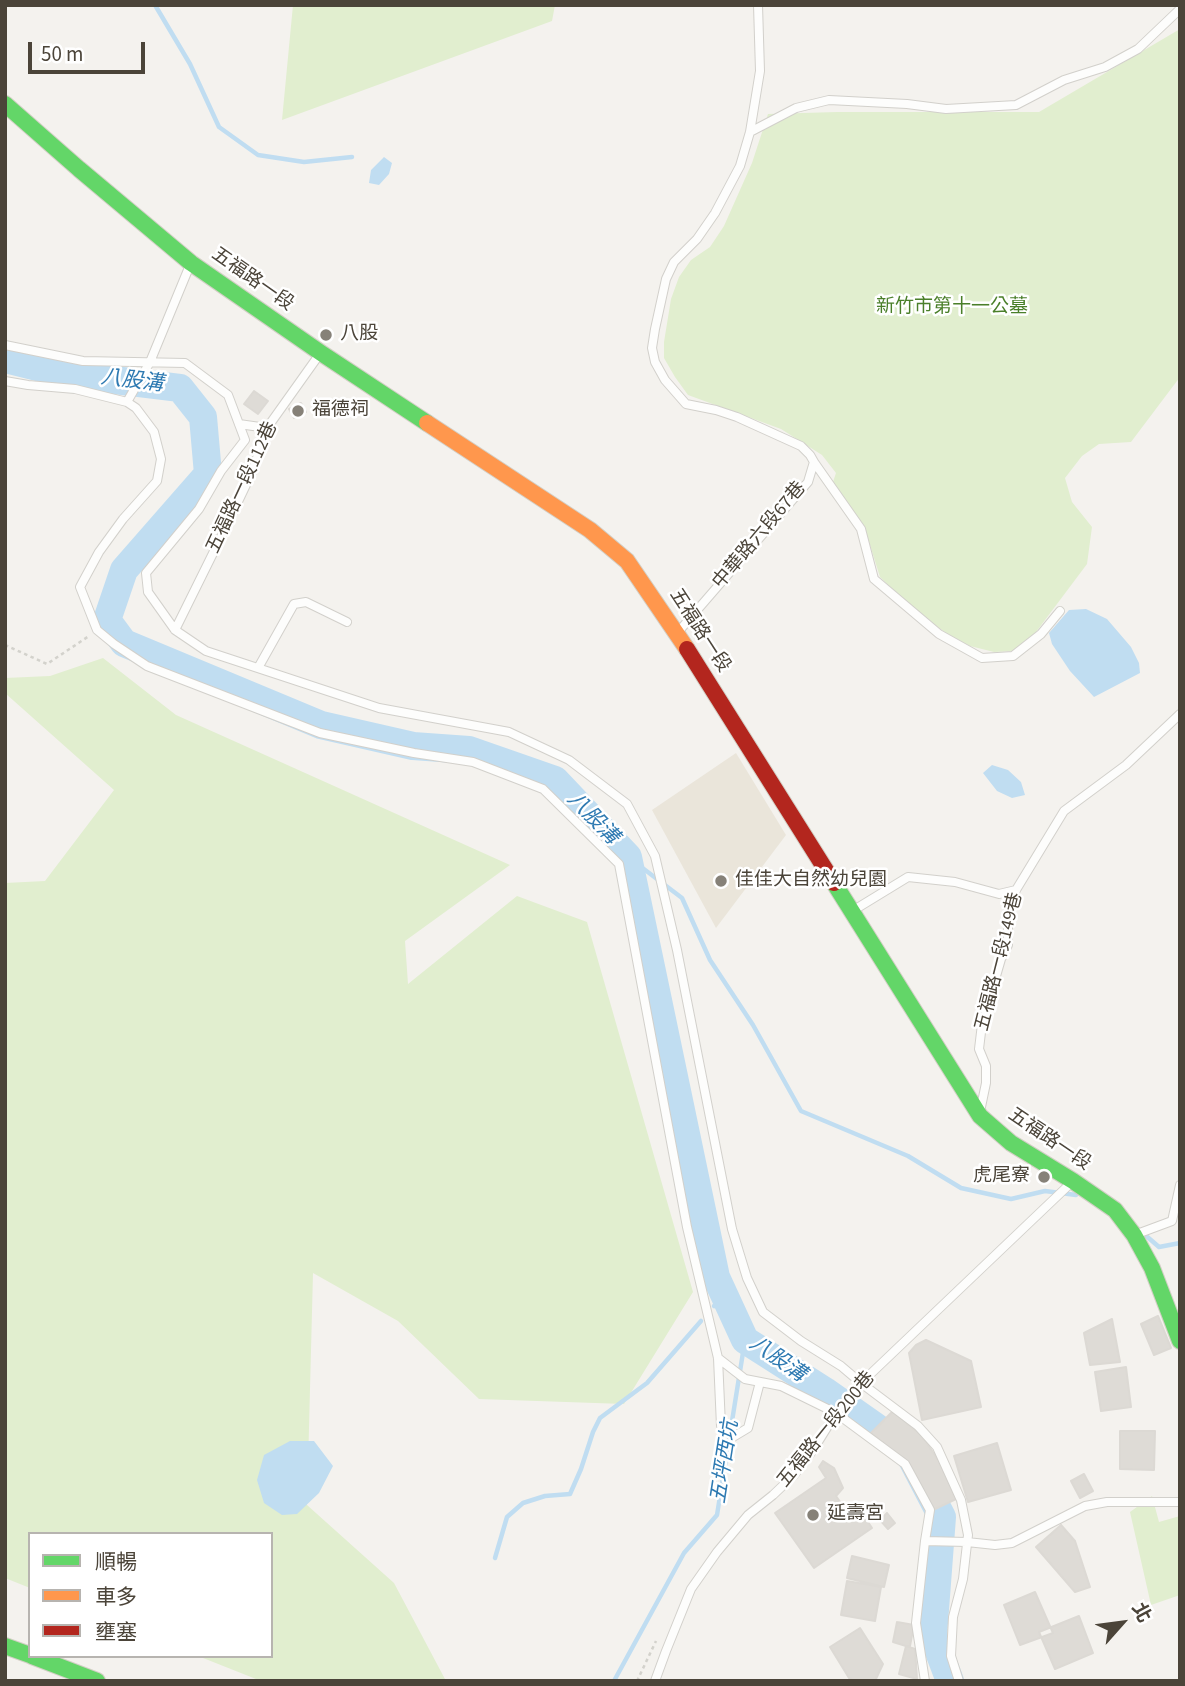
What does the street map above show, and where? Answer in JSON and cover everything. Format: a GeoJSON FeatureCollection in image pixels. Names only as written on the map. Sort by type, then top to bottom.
{"type":"FeatureCollection","features":[{"type":"Feature","properties":{"kind":"main road","name":"五福路一段"},"geometry":{"type":"LineString","coordinates":[[5,104],[191,263],[321,353],[590,530],[627,561],[677,633],[980,1116],[1010,1143],[1115,1210],[1134,1235],[1152,1268],[1180,1341]]}},
{"type":"Feature","properties":{"kind":"main road"},"geometry":{"type":"LineString","coordinates":[[5,1646],[28,1655]]}},
{"type":"Feature","properties":{"kind":"main road"},"geometry":{"type":"LineString","coordinates":[[36,1658],[97,1681]]}},
{"type":"Feature","properties":{"kind":"lane","name":"中華路六段67巷"},"geometry":{"type":"LineString","coordinates":[[677,633],[808,482],[814,462],[801,446],[737,417],[686,404],[665,380],[655,362],[652,348],[666,279],[674,262],[697,239],[715,213],[740,166],[750,132],[760,71],[758,5]]}},
{"type":"Feature","properties":{"kind":"lane"},"geometry":{"type":"LineString","coordinates":[[750,132],[796,108],[829,100],[946,109],[1016,105],[1064,80],[1105,67],[1138,49],[1180,9]]}},
{"type":"Feature","properties":{"kind":"lane"},"geometry":{"type":"LineString","coordinates":[[127,402],[150,362],[191,263]]}},
{"type":"Feature","properties":{"kind":"lane"},"geometry":{"type":"LineString","coordinates":[[5,345],[82,361],[185,363],[228,394],[244,440],[221,471],[199,509],[146,573],[148,592],[175,630],[206,650],[379,708],[509,732],[569,760],[627,804],[655,856],[677,950],[732,1229],[747,1278],[763,1312],[801,1341],[841,1366],[918,1426],[937,1447],[961,1500],[968,1535],[963,1579],[953,1617],[951,1656],[959,1681]]}},
{"type":"Feature","properties":{"kind":"lane","name":"五福路一段112巷"},"geometry":{"type":"LineString","coordinates":[[175,630],[253,470],[267,428],[321,353]]}},
{"type":"Feature","properties":{"kind":"lane"},"geometry":{"type":"LineString","coordinates":[[5,380],[75,389],[127,402],[155,432],[161,459],[157,481],[123,519],[99,552],[80,587],[97,630],[114,644],[147,666],[320,733],[473,762],[543,789],[618,864],[687,1227],[718,1358],[721,1426],[733,1437],[748,1428],[760,1382]]}},
{"type":"Feature","properties":{"kind":"lane"},"geometry":{"type":"LineString","coordinates":[[239,424],[267,428]]}},
{"type":"Feature","properties":{"kind":"lane"},"geometry":{"type":"LineString","coordinates":[[814,462],[861,529],[874,579],[940,634],[982,658],[1013,656],[1041,634],[1060,611]]}},
{"type":"Feature","properties":{"kind":"lane"},"geometry":{"type":"LineString","coordinates":[[258,668],[294,604],[306,602],[347,622]]}},
{"type":"Feature","properties":{"kind":"lane","name":"五福路一段149巷"},"geometry":{"type":"LineString","coordinates":[[980,1116],[986,1083],[986,1066],[979,1049],[982,1024],[1001,959],[1008,945],[1009,911],[1016,890],[1064,811],[1126,765],[1180,714]]}},
{"type":"Feature","properties":{"kind":"lane"},"geometry":{"type":"LineString","coordinates":[[852,912],[908,877],[955,882],[999,894],[1016,890]]}},
{"type":"Feature","properties":{"kind":"lane","name":"五福路一段200巷"},"geometry":{"type":"LineString","coordinates":[[655,1681],[691,1589],[717,1552],[748,1515],[794,1475],[836,1413],[861,1383],[1073,1181]]}},
{"type":"Feature","properties":{"kind":"lane"},"geometry":{"type":"LineString","coordinates":[[1134,1235],[1172,1222],[1180,1185]]}},
{"type":"Feature","properties":{"kind":"lane"},"geometry":{"type":"LineString","coordinates":[[718,1358],[745,1379],[780,1386],[836,1413],[905,1464],[930,1510],[916,1623],[925,1681]]}},
{"type":"Feature","properties":{"kind":"lane"},"geometry":{"type":"LineString","coordinates":[[925,1541],[995,1545],[1012,1543],[1085,1506],[1107,1502],[1180,1503]]}},
{"type":"Feature","properties":{"kind":"path"},"geometry":{"type":"LineString","coordinates":[[5,645],[47,664],[97,630]]}},
{"type":"Feature","properties":{"kind":"shaded area","name":"佳佳大自然幼兒園"},"geometry":{"type":"Polygon","coordinates":[[[736,753],[786,835],[716,928],[652,810],[736,753]]]}},
{"type":"Feature","properties":{"kind":"green space"},"geometry":{"type":"Polygon","coordinates":[[[293,5],[555,5],[552,21],[282,120],[293,5]]]}},
{"type":"Feature","properties":{"kind":"green space","name":"新竹市第十一公墓"},"geometry":{"type":"Polygon","coordinates":[[[1180,29],[1180,377],[1131,442],[1099,444],[1082,456],[1065,478],[1072,502],[1092,527],[1087,564],[1033,636],[1014,651],[994,652],[970,646],[946,633],[910,607],[880,577],[865,529],[833,482],[836,473],[822,455],[781,429],[688,395],[664,358],[671,299],[679,277],[691,260],[710,247],[724,226],[752,163],[768,114],[1039,112],[1180,29]]]}},
{"type":"Feature","properties":{"kind":"green space"},"geometry":{"type":"Polygon","coordinates":[[[103,658],[176,715],[510,865],[405,941],[408,984],[517,896],[587,922],[693,1292],[624,1404],[479,1399],[398,1321],[313,1273],[307,1505],[394,1583],[446,1681],[261,1681],[203,1658],[273,1658],[273,1532],[28,1532],[28,1587],[5,1578],[5,883],[45,881],[114,790],[5,693],[5,678],[50,676],[103,658]]]}},
{"type":"Feature","properties":{"kind":"green space"},"geometry":{"type":"Polygon","coordinates":[[[1152,1496],[1159,1522],[1180,1516],[1180,1595],[1151,1605],[1130,1512],[1152,1496]]]}},
{"type":"Feature","properties":{"kind":"water"},"geometry":{"type":"Polygon","coordinates":[[[384,157],[392,163],[389,174],[379,185],[369,183],[371,170],[384,157]]]}},
{"type":"Feature","properties":{"kind":"water"},"geometry":{"type":"Polygon","coordinates":[[[1086,609],[1107,619],[1131,647],[1139,663],[1140,673],[1094,697],[1070,671],[1052,644],[1049,633],[1069,610],[1086,609]]]}},
{"type":"Feature","properties":{"kind":"water"},"geometry":{"type":"Polygon","coordinates":[[[992,765],[1008,770],[1021,782],[1025,795],[1012,798],[997,791],[983,773],[992,765]]]}},
{"type":"Feature","properties":{"kind":"water"},"geometry":{"type":"Polygon","coordinates":[[[290,1441],[314,1441],[333,1466],[319,1493],[297,1514],[282,1515],[264,1503],[257,1480],[264,1455],[290,1441]]]}},
{"type":"Feature","properties":{"kind":"building"},"geometry":{"type":"Polygon","coordinates":[[[254,391],[268,401],[258,414],[244,404],[254,391]]]}},
{"type":"Feature","properties":{"kind":"building","name":"福德祠"},"geometry":{"type":"Polygon","coordinates":[[[301,403],[306,412],[294,418],[289,409],[301,403]]]}},
{"type":"Feature","properties":{"kind":"building"},"geometry":{"type":"Polygon","coordinates":[[[1158,1316],[1171,1348],[1154,1355],[1141,1324],[1158,1316]]]}},
{"type":"Feature","properties":{"kind":"building"},"geometry":{"type":"Polygon","coordinates":[[[1112,1319],[1120,1362],[1090,1365],[1084,1333],[1112,1319]]]}},
{"type":"Feature","properties":{"kind":"building"},"geometry":{"type":"Polygon","coordinates":[[[926,1340],[971,1361],[981,1407],[922,1420],[909,1353],[916,1345],[926,1340]]]}},
{"type":"Feature","properties":{"kind":"building"},"geometry":{"type":"Polygon","coordinates":[[[1126,1367],[1131,1407],[1101,1411],[1095,1372],[1126,1367]]]}},
{"type":"Feature","properties":{"kind":"building"},"geometry":{"type":"Polygon","coordinates":[[[893,1411],[922,1436],[939,1461],[956,1499],[933,1510],[906,1462],[871,1433],[893,1411]]]}},
{"type":"Feature","properties":{"kind":"building"},"geometry":{"type":"Polygon","coordinates":[[[1120,1431],[1155,1431],[1154,1470],[1120,1469],[1120,1431]]]}},
{"type":"Feature","properties":{"kind":"building"},"geometry":{"type":"Polygon","coordinates":[[[997,1443],[1011,1490],[968,1502],[954,1456],[997,1443]]]}},
{"type":"Feature","properties":{"kind":"building","name":"延壽宮"},"geometry":{"type":"Polygon","coordinates":[[[823,1461],[834,1468],[843,1488],[836,1496],[850,1516],[860,1510],[872,1528],[814,1568],[775,1513],[826,1478],[819,1467],[823,1461]]]}},
{"type":"Feature","properties":{"kind":"building"},"geometry":{"type":"Polygon","coordinates":[[[1084,1474],[1093,1491],[1080,1498],[1071,1481],[1084,1474]]]}},
{"type":"Feature","properties":{"kind":"building"},"geometry":{"type":"Polygon","coordinates":[[[887,1513],[895,1523],[888,1529],[880,1520],[887,1513]]]}},
{"type":"Feature","properties":{"kind":"building"},"geometry":{"type":"Polygon","coordinates":[[[1061,1525],[1075,1541],[1090,1587],[1075,1592],[1036,1547],[1061,1525]]]}},
{"type":"Feature","properties":{"kind":"building"},"geometry":{"type":"Polygon","coordinates":[[[852,1556],[889,1565],[884,1587],[847,1578],[852,1556]]]}},
{"type":"Feature","properties":{"kind":"building"},"geometry":{"type":"Polygon","coordinates":[[[847,1581],[881,1587],[875,1621],[841,1615],[847,1581]]]}},
{"type":"Feature","properties":{"kind":"building"},"geometry":{"type":"Polygon","coordinates":[[[1035,1592],[1053,1633],[1020,1645],[1004,1605],[1035,1592]]]}},
{"type":"Feature","properties":{"kind":"building"},"geometry":{"type":"Polygon","coordinates":[[[1079,1616],[1093,1653],[1055,1669],[1039,1632],[1079,1616]]]}},
{"type":"Feature","properties":{"kind":"building"},"geometry":{"type":"Polygon","coordinates":[[[897,1622],[914,1625],[910,1646],[893,1642],[897,1622]]]}},
{"type":"Feature","properties":{"kind":"building"},"geometry":{"type":"Polygon","coordinates":[[[860,1628],[883,1664],[875,1681],[856,1681],[849,1678],[830,1647],[860,1628]]]}},
{"type":"Feature","properties":{"kind":"building"},"geometry":{"type":"Polygon","coordinates":[[[906,1646],[915,1649],[917,1679],[899,1674],[906,1646]]]}},
{"type":"Feature","properties":{"kind":"waterway"},"geometry":{"type":"LineString","coordinates":[[155,5],[190,64],[219,127],[258,155],[304,162],[352,157]]}},
{"type":"Feature","properties":{"kind":"waterway","name":"八股溝"},"geometry":{"type":"LineString","coordinates":[[5,359],[65,374],[180,388],[203,417],[208,474],[124,570],[107,620],[124,643],[321,725],[413,746],[469,750],[555,780],[628,857],[716,1277],[745,1340],[825,1391],[906,1448],[942,1517],[933,1636],[950,1681]]}},
{"type":"Feature","properties":{"kind":"waterway"},"geometry":{"type":"LineString","coordinates":[[628,857],[682,898],[710,960],[753,1025],[801,1111],[908,1156],[961,1188],[1011,1199],[1045,1191],[1076,1195]]}},
{"type":"Feature","properties":{"kind":"waterway"},"geometry":{"type":"LineString","coordinates":[[1144,1234],[1159,1247],[1180,1243]]}},
{"type":"Feature","properties":{"kind":"waterway"},"geometry":{"type":"LineString","coordinates":[[714,1306],[724,1294]]}},
{"type":"Feature","properties":{"kind":"waterway"},"geometry":{"type":"LineString","coordinates":[[495,1558],[507,1517],[523,1503],[545,1496],[570,1494],[600,1418],[647,1383],[701,1321]]}},
{"type":"Feature","properties":{"kind":"waterway","name":"五坪西坑"},"geometry":{"type":"LineString","coordinates":[[614,1681],[684,1553],[717,1515],[745,1340]]}},
{"type":"Feature","properties":{"kind":"traffic: fast"},"geometry":{"type":"LineString","coordinates":[[5,104],[191,263],[427,423]]}},
{"type":"Feature","properties":{"kind":"traffic: fast"},"geometry":{"type":"LineString","coordinates":[[834,883],[980,1116],[1011,1143],[1115,1210],[1134,1235],[1152,1268],[1180,1341]]}},
{"type":"Feature","properties":{"kind":"traffic: fast"},"geometry":{"type":"LineString","coordinates":[[5,1646],[28,1654]]}},
{"type":"Feature","properties":{"kind":"traffic: fast"},"geometry":{"type":"LineString","coordinates":[[37,1658],[97,1681]]}},
{"type":"Feature","properties":{"kind":"traffic: slow"},"geometry":{"type":"LineString","coordinates":[[427,423],[590,530],[627,561],[687,649]]}},
{"type":"Feature","properties":{"kind":"traffic: jam"},"geometry":{"type":"LineString","coordinates":[[687,649],[834,883]]}},
{"type":"Feature","properties":{"kind":"place","name":"八股"},"geometry":{"type":"Point","coordinates":[326,335]}},
{"type":"Feature","properties":{"kind":"place","name":"福德祠"},"geometry":{"type":"Point","coordinates":[298,411]}},
{"type":"Feature","properties":{"kind":"place","name":"佳佳大自然幼兒園"},"geometry":{"type":"Point","coordinates":[721,881]}},
{"type":"Feature","properties":{"kind":"place","name":"虎尾寮"},"geometry":{"type":"Point","coordinates":[1044,1177]}},
{"type":"Feature","properties":{"kind":"place","name":"延壽宮"},"geometry":{"type":"Point","coordinates":[813,1515]}}]}
